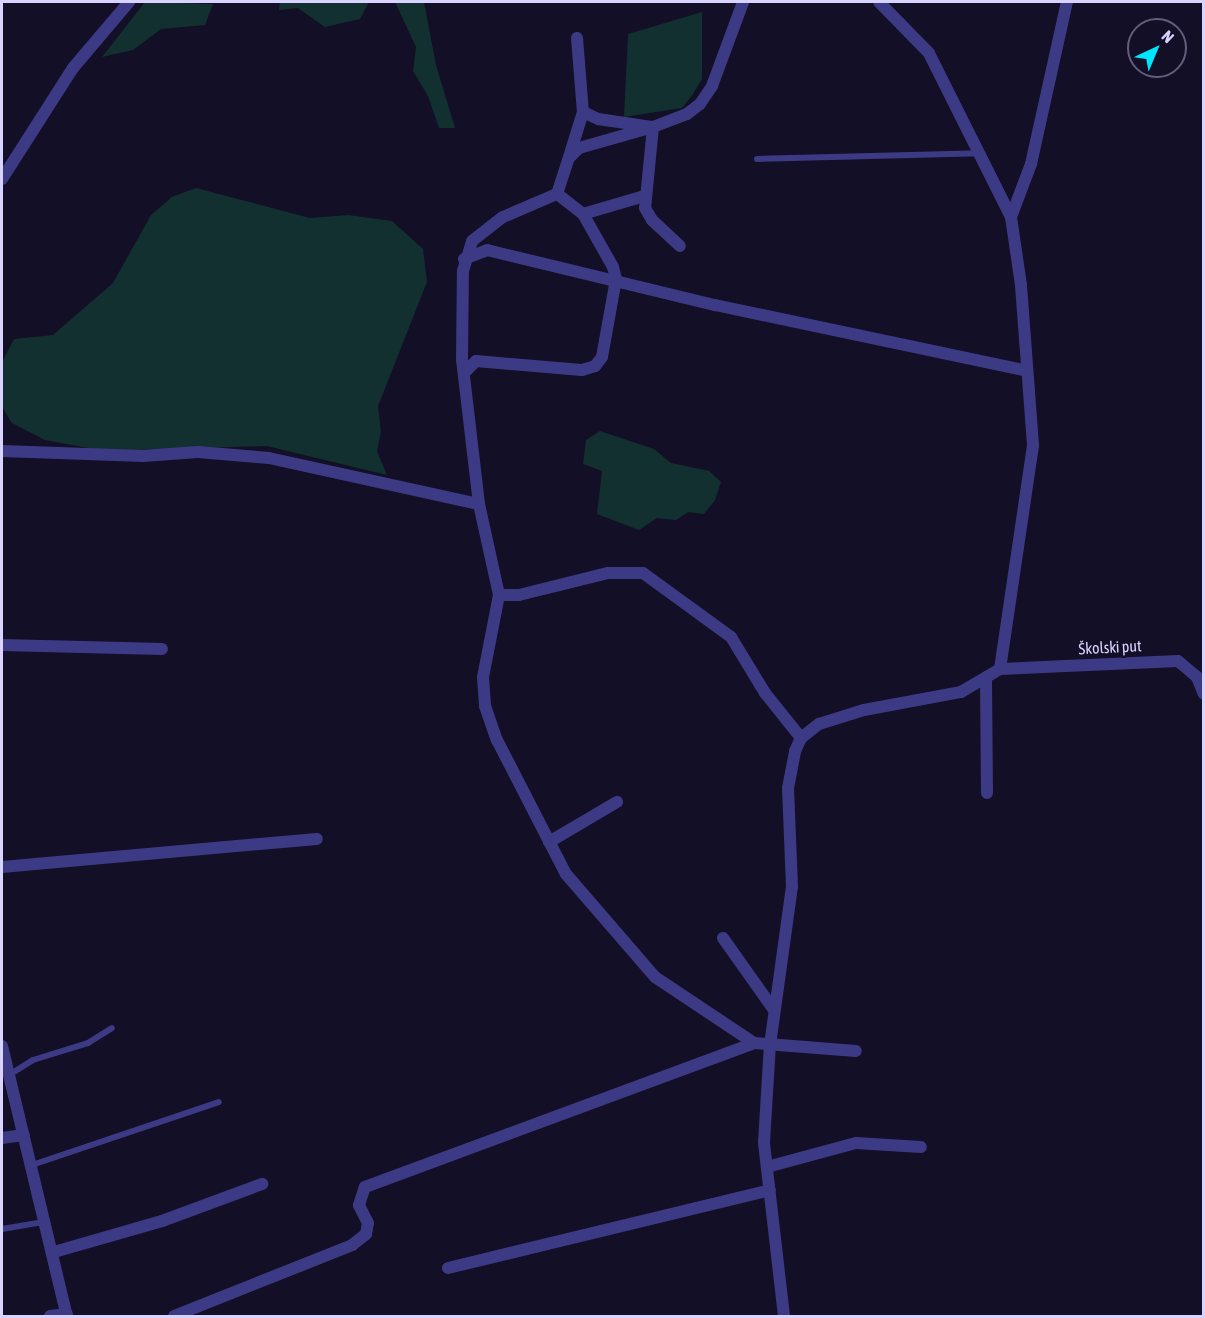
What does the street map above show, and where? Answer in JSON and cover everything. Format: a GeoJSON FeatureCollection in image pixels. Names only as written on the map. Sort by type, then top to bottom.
{"type":"FeatureCollection","features":[{"type":"Feature","properties":{"kind":"street"},"geometry":{"type":"LineString","coordinates":[[2,179],[73,68],[129,2]]}},
{"type":"Feature","properties":{"kind":"street"},"geometry":{"type":"LineString","coordinates":[[569,158],[589,143],[652,127],[687,114],[700,104],[712,86],[742,2]]}},
{"type":"Feature","properties":{"kind":"street"},"geometry":{"type":"LineString","coordinates":[[784,1317],[764,1142],[770,1045],[792,887],[788,788],[801,738],[819,724],[838,717],[961,692],[986,680],[1000,669],[1032,444],[1011,217],[929,53],[879,2]]}},
{"type":"Feature","properties":{"kind":"street"},"geometry":{"type":"LineString","coordinates":[[1011,217],[1031,164],[1067,2]]}},
{"type":"Feature","properties":{"kind":"street"},"geometry":{"type":"LineString","coordinates":[[577,38],[583,112],[557,194],[485,228],[472,241],[464,259],[464,373],[479,504],[499,595],[483,677],[485,706],[497,740],[566,874],[655,977],[754,1043],[856,1051]]}},
{"type":"Feature","properties":{"kind":"street"},"geometry":{"type":"LineString","coordinates":[[583,112],[598,119],[652,127]]}},
{"type":"Feature","properties":{"kind":"street"},"geometry":{"type":"LineString","coordinates":[[652,127],[644,196],[652,220],[680,246]]}},
{"type":"Feature","properties":{"kind":"street"},"geometry":{"type":"LineString","coordinates":[[464,373],[471,364],[482,361],[582,370],[595,366],[602,357],[616,279],[599,237],[583,214],[557,194]]}},
{"type":"Feature","properties":{"kind":"street"},"geometry":{"type":"LineString","coordinates":[[583,214],[644,196]]}},
{"type":"Feature","properties":{"kind":"street"},"geometry":{"type":"LineString","coordinates":[[464,259],[486,250],[616,279],[715,305],[1027,371]]}},
{"type":"Feature","properties":{"kind":"street"},"geometry":{"type":"LineString","coordinates":[[2,451],[142,456],[198,452],[269,458],[479,504]]}},
{"type":"Feature","properties":{"kind":"street"},"geometry":{"type":"LineString","coordinates":[[499,595],[519,595],[608,573],[643,573],[731,637],[765,693],[801,738]]}},
{"type":"Feature","properties":{"kind":"street"},"geometry":{"type":"LineString","coordinates":[[2,645],[162,649]]}},
{"type":"Feature","properties":{"kind":"street","name":"Školski put"},"geometry":{"type":"LineString","coordinates":[[1000,669],[1178,661],[1197,677],[1203,694]]}},
{"type":"Feature","properties":{"kind":"street"},"geometry":{"type":"LineString","coordinates":[[986,680],[987,793]]}},
{"type":"Feature","properties":{"kind":"street"},"geometry":{"type":"LineString","coordinates":[[549,842],[617,802]]}},
{"type":"Feature","properties":{"kind":"street"},"geometry":{"type":"LineString","coordinates":[[2,867],[317,839]]}},
{"type":"Feature","properties":{"kind":"street"},"geometry":{"type":"LineString","coordinates":[[723,938],[774,1010]]}},
{"type":"Feature","properties":{"kind":"street"},"geometry":{"type":"LineString","coordinates":[[174,1317],[352,1245],[366,1234],[368,1223],[359,1205],[365,1187],[754,1043]]}},
{"type":"Feature","properties":{"kind":"street"},"geometry":{"type":"LineString","coordinates":[[2,1046],[44,1222],[54,1252],[67,1315],[50,1317]]}},
{"type":"Feature","properties":{"kind":"street"},"geometry":{"type":"LineString","coordinates":[[2,1138],[24,1135]]}},
{"type":"Feature","properties":{"kind":"street"},"geometry":{"type":"LineString","coordinates":[[767,1167],[856,1143],[921,1147]]}},
{"type":"Feature","properties":{"kind":"street"},"geometry":{"type":"LineString","coordinates":[[54,1252],[162,1221],[262,1184]]}},
{"type":"Feature","properties":{"kind":"street"},"geometry":{"type":"LineString","coordinates":[[448,1268],[770,1190]]}},
{"type":"Feature","properties":{"kind":"lane"},"geometry":{"type":"LineString","coordinates":[[757,159],[981,153]]}},
{"type":"Feature","properties":{"kind":"lane"},"geometry":{"type":"LineString","coordinates":[[9,1076],[33,1060],[88,1043],[112,1028]]}},
{"type":"Feature","properties":{"kind":"lane"},"geometry":{"type":"LineString","coordinates":[[32,1165],[219,1102]]}},
{"type":"Feature","properties":{"kind":"lane"},"geometry":{"type":"LineString","coordinates":[[2,1229],[44,1222]]}},
{"type":"Feature","properties":{"kind":"green space"},"geometry":{"type":"Polygon","coordinates":[[[145,2],[213,4],[205,25],[161,29],[133,50],[102,57],[145,2]]]}},
{"type":"Feature","properties":{"kind":"green space"},"geometry":{"type":"Polygon","coordinates":[[[280,2],[369,2],[360,19],[325,27],[298,8],[279,10],[280,2]]]}},
{"type":"Feature","properties":{"kind":"green space"},"geometry":{"type":"Polygon","coordinates":[[[395,2],[424,2],[436,65],[455,128],[439,128],[428,96],[413,71],[416,47],[395,2]]]}},
{"type":"Feature","properties":{"kind":"green space"},"geometry":{"type":"Polygon","coordinates":[[[702,12],[702,79],[693,94],[682,108],[624,117],[628,34],[702,12]]]}},
{"type":"Feature","properties":{"kind":"green space"},"geometry":{"type":"Polygon","coordinates":[[[196,188],[310,218],[348,215],[392,221],[423,249],[427,282],[378,406],[381,432],[377,451],[387,475],[267,446],[104,451],[45,440],[12,423],[2,407],[2,362],[14,339],[53,335],[113,283],[151,215],[172,197],[196,188]]]}},
{"type":"Feature","properties":{"kind":"green space"},"geometry":{"type":"Polygon","coordinates":[[[600,431],[654,449],[671,463],[709,471],[721,482],[715,500],[704,514],[688,512],[676,520],[657,518],[639,530],[597,514],[602,471],[583,464],[586,440],[600,431]]]}}]}
